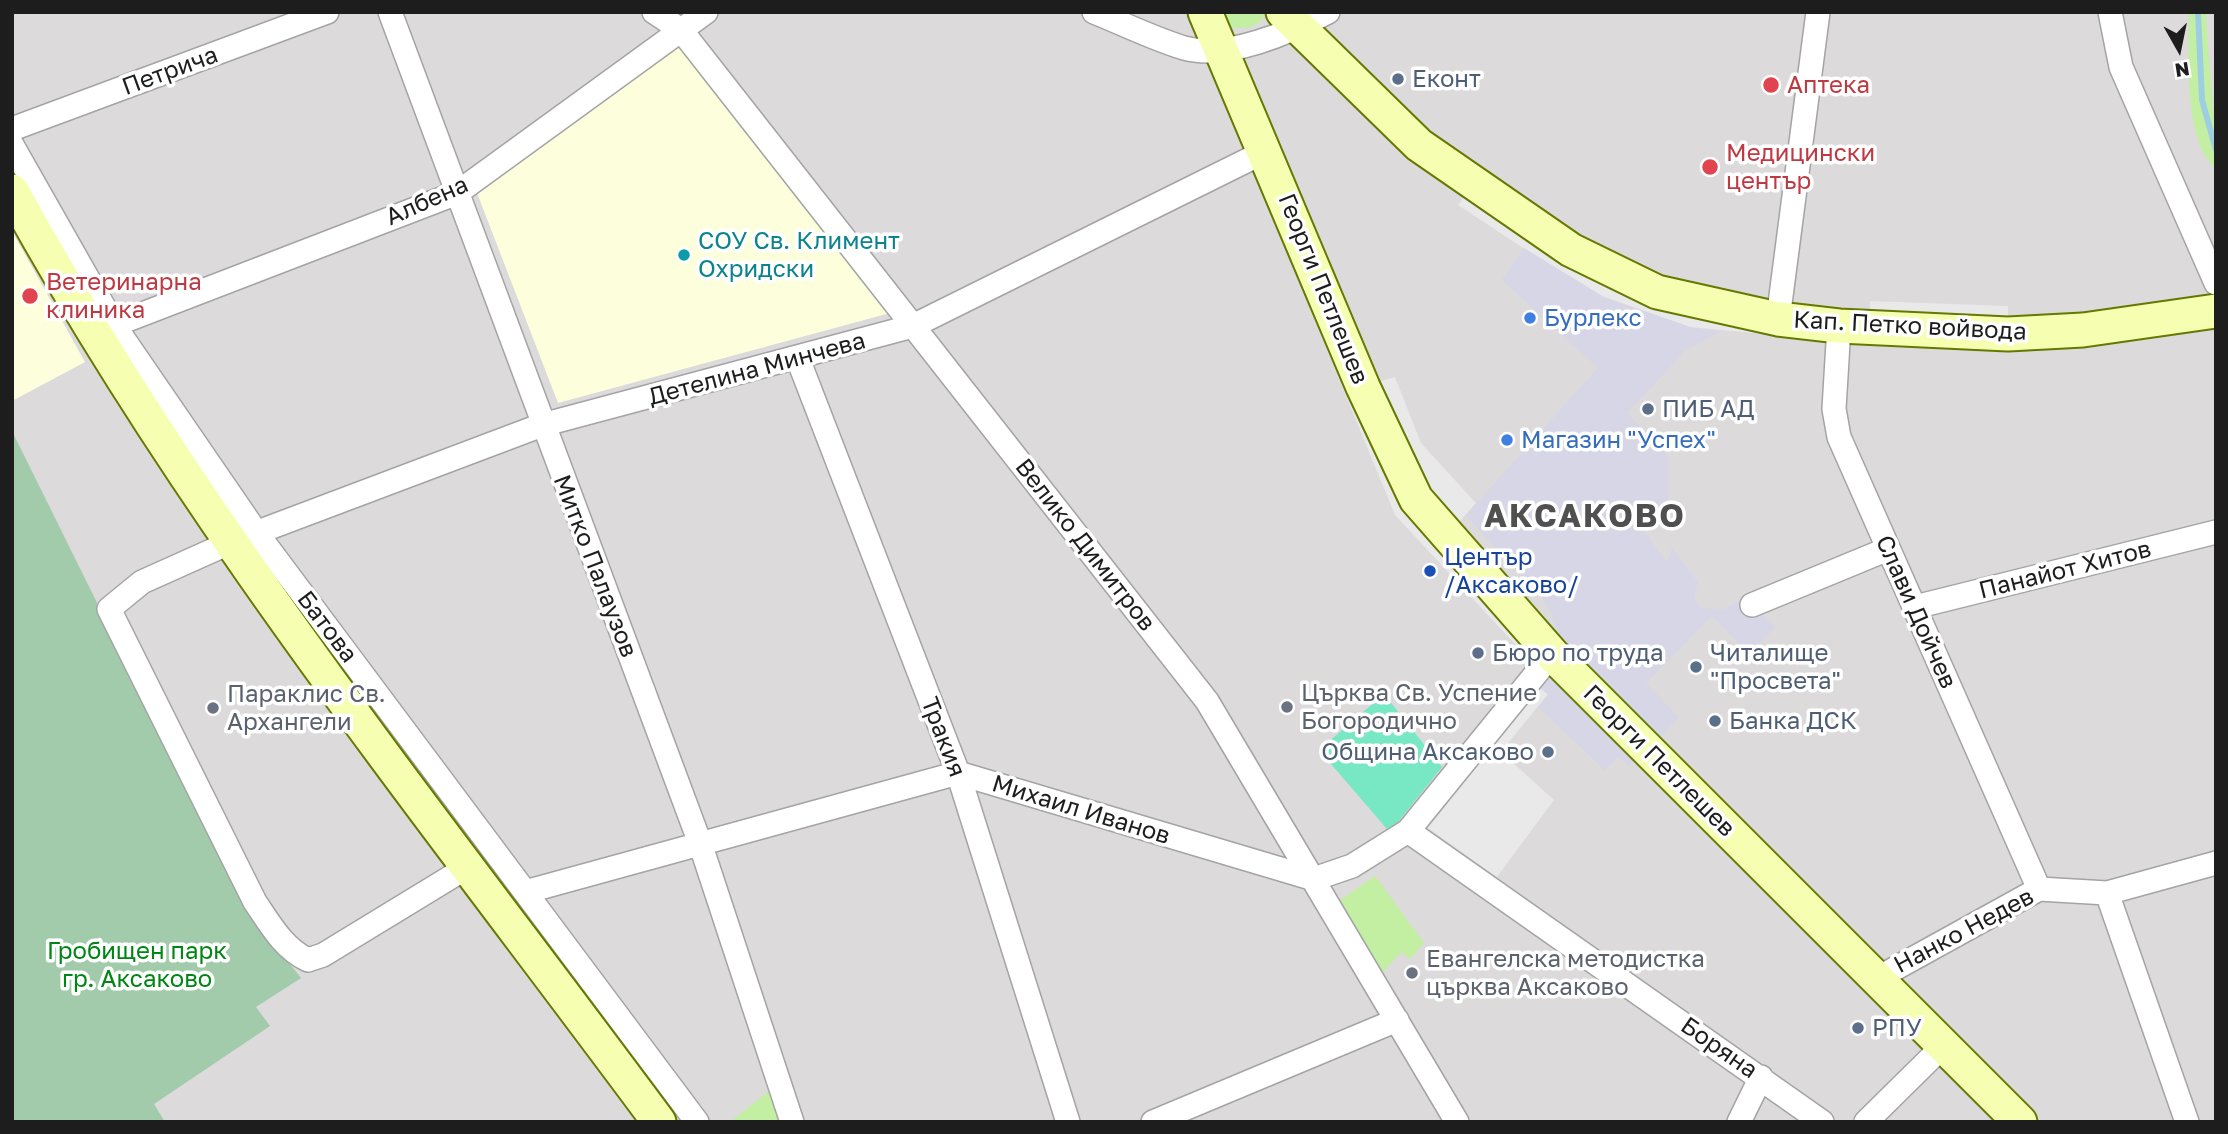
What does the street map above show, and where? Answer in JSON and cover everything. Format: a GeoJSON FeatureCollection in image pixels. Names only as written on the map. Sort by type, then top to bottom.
{"type":"FeatureCollection","features":[{"type":"Feature","properties":{"kind":"main road","name":"Георги Петлешев"},"geometry":{"type":"LineString","coordinates":[[1205,12],[1363,387],[1416,499],[1552,654],[2020,1122]]}},
{"type":"Feature","properties":{"kind":"main road","name":"Кап. Петко войвода"},"geometry":{"type":"LineString","coordinates":[[1291,20],[1419,145],[1571,250],[1657,292],[1778,318],[1839,326],[2008,334],[2083,330],[2216,311]]}},
{"type":"Feature","properties":{"kind":"main road"},"geometry":{"type":"LineString","coordinates":[[12,191],[79,309],[242,537],[469,866],[659,1122]]}},
{"type":"Feature","properties":{"kind":"street","name":"Петрича"},"geometry":{"type":"LineString","coordinates":[[12,129],[327,12]]}},
{"type":"Feature","properties":{"kind":"street","name":"Митко Палаузов"},"geometry":{"type":"LineString","coordinates":[[390,12],[700,843],[792,1122]]}},
{"type":"Feature","properties":{"kind":"street","name":"Велико Димитров"},"geometry":{"type":"LineString","coordinates":[[654,12],[681,30],[1207,701],[1457,1122]]}},
{"type":"Feature","properties":{"kind":"street","name":"Албена"},"geometry":{"type":"LineString","coordinates":[[114,325],[457,193],[706,12]]}},
{"type":"Feature","properties":{"kind":"street"},"geometry":{"type":"LineString","coordinates":[[1094,12],[1186,49],[1222,51],[1291,20],[1328,12]]}},
{"type":"Feature","properties":{"kind":"street"},"geometry":{"type":"LineString","coordinates":[[1778,318],[1818,12]]}},
{"type":"Feature","properties":{"kind":"street"},"geometry":{"type":"LineString","coordinates":[[2110,12],[2120,67],[2216,283]]}},
{"type":"Feature","properties":{"kind":"street","name":"Батова"},"geometry":{"type":"LineString","coordinates":[[12,145],[114,325],[242,537],[525,892],[697,1122]]}},
{"type":"Feature","properties":{"kind":"street","name":"Детелина Минчева"},"geometry":{"type":"LineString","coordinates":[[469,866],[324,955],[307,960],[296,954],[280,939],[255,902],[109,609],[142,582],[242,537],[542,425],[798,359],[913,326],[1266,152]]}},
{"type":"Feature","properties":{"kind":"street","name":"Слави Дойчев"},"geometry":{"type":"LineString","coordinates":[[1839,326],[1834,409],[1839,437],[2039,889]]}},
{"type":"Feature","properties":{"kind":"street","name":"Тракия"},"geometry":{"type":"LineString","coordinates":[[798,359],[958,773],[1068,1122]]}},
{"type":"Feature","properties":{"kind":"street","name":"Панайот Хитов"},"geometry":{"type":"LineString","coordinates":[[1915,607],[2216,532]]}},
{"type":"Feature","properties":{"kind":"street"},"geometry":{"type":"LineString","coordinates":[[1752,605],[1888,549]]}},
{"type":"Feature","properties":{"kind":"street"},"geometry":{"type":"LineString","coordinates":[[1314,879],[1352,866],[1408,831],[1552,654]]}},
{"type":"Feature","properties":{"kind":"street","name":"Михаил Иванов"},"geometry":{"type":"LineString","coordinates":[[525,892],[958,773],[1314,879]]}},
{"type":"Feature","properties":{"kind":"street","name":"Боряна"},"geometry":{"type":"LineString","coordinates":[[1408,831],[1822,1122]]}},
{"type":"Feature","properties":{"kind":"street","name":"Нанко Недев"},"geometry":{"type":"LineString","coordinates":[[1878,978],[2039,889],[2107,893],[2216,863]]}},
{"type":"Feature","properties":{"kind":"street"},"geometry":{"type":"LineString","coordinates":[[2107,893],[2187,1122]]}},
{"type":"Feature","properties":{"kind":"street"},"geometry":{"type":"LineString","coordinates":[[1153,1122],[1397,1020]]}},
{"type":"Feature","properties":{"kind":"street"},"geometry":{"type":"LineString","coordinates":[[1866,1122],[1944,1045]]}},
{"type":"Feature","properties":{"kind":"street"},"geometry":{"type":"LineString","coordinates":[[1739,1122],[1761,1077]]}},
{"type":"Feature","properties":{"kind":"shaded area"},"geometry":{"type":"Polygon","coordinates":[[[12,12],[2216,12],[2216,1122],[12,1122],[12,12]]]}},
{"type":"Feature","properties":{"kind":"shaded area"},"geometry":{"type":"Polygon","coordinates":[[[679,45],[890,313],[558,403],[477,193],[679,45]]]}},
{"type":"Feature","properties":{"kind":"shaded area"},"geometry":{"type":"Polygon","coordinates":[[[1249,160],[1363,386],[1395,377],[1421,443],[1476,503],[1460,521],[1396,457],[1552,654],[1539,670],[1395,515],[1249,160]]]}},
{"type":"Feature","properties":{"kind":"shaded area"},"geometry":{"type":"Polygon","coordinates":[[[1473,185],[1775,335],[1690,327],[1604,297],[1559,272],[1458,205],[1473,185]]]}},
{"type":"Feature","properties":{"kind":"shaded area","name":"Ветеринарна клиника"},"geometry":{"type":"Polygon","coordinates":[[[12,231],[85,362],[12,401],[12,231]]]}},
{"type":"Feature","properties":{"kind":"shaded area"},"geometry":{"type":"Polygon","coordinates":[[[1524,248],[1604,297],[1690,327],[1720,332],[1686,350],[1627,413],[1669,458],[1669,497],[1641,527],[1667,563],[1672,548],[1698,582],[1694,599],[1701,608],[1723,609],[1747,598],[1775,627],[1749,654],[1712,616],[1646,683],[1679,718],[1658,739],[1563,644],[1547,604],[1466,515],[1598,368],[1502,280],[1524,248]]]}},
{"type":"Feature","properties":{"kind":"shaded area"},"geometry":{"type":"Polygon","coordinates":[[[1870,301],[2008,306],[2008,334],[1870,328],[1870,301]]]}},
{"type":"Feature","properties":{"kind":"shaded area"},"geometry":{"type":"Polygon","coordinates":[[[1546,672],[1603,729],[1636,739],[1646,750],[1629,766],[1618,757],[1605,770],[1538,707],[1548,695],[1536,684],[1546,672]]]}},
{"type":"Feature","properties":{"kind":"shaded area"},"geometry":{"type":"Polygon","coordinates":[[[1531,680],[1548,694],[1501,752],[1554,800],[1497,877],[1428,828],[1462,785],[1452,777],[1531,680]]]}},
{"type":"Feature","properties":{"kind":"green space"},"geometry":{"type":"Polygon","coordinates":[[[1223,12],[1264,12],[1263,18],[1256,25],[1240,28],[1229,27],[1223,12]]]}},
{"type":"Feature","properties":{"kind":"green space"},"geometry":{"type":"Polygon","coordinates":[[[2189,12],[2206,12],[2216,168],[2205,156],[2193,118],[2189,72],[2189,12]]]}},
{"type":"Feature","properties":{"kind":"green space","name":"Гробищен парк гр. Аксаково"},"geometry":{"type":"Polygon","coordinates":[[[12,431],[252,916],[301,978],[256,1007],[270,1026],[154,1104],[165,1122],[12,1122],[12,431]]]}},
{"type":"Feature","properties":{"kind":"green space"},"geometry":{"type":"Polygon","coordinates":[[[1384,694],[1442,767],[1398,822],[1387,829],[1319,750],[1384,694]]]}},
{"type":"Feature","properties":{"kind":"green space"},"geometry":{"type":"Polygon","coordinates":[[[1375,876],[1424,943],[1410,959],[1401,952],[1383,972],[1340,900],[1375,876]]]}},
{"type":"Feature","properties":{"kind":"green space"},"geometry":{"type":"Polygon","coordinates":[[[779,1083],[792,1122],[730,1122],[779,1083]]]}},
{"type":"Feature","properties":{"kind":"waterway"},"geometry":{"type":"LineString","coordinates":[[2198,12],[2202,100],[2216,150]]}},
{"type":"Feature","properties":{"kind":"place","name":"Еконт"},"geometry":{"type":"Point","coordinates":[1398,79]}},
{"type":"Feature","properties":{"kind":"place","name":"Аптека"},"geometry":{"type":"Point","coordinates":[1771,85]}},
{"type":"Feature","properties":{"kind":"place","name":"Медицински център"},"geometry":{"type":"Point","coordinates":[1710,167]}},
{"type":"Feature","properties":{"kind":"place","name":"СОУ Св. Климент Охридски"},"geometry":{"type":"Point","coordinates":[684,255]}},
{"type":"Feature","properties":{"kind":"place","name":"Ветеринарна клиника"},"geometry":{"type":"Point","coordinates":[30,296]}},
{"type":"Feature","properties":{"kind":"place","name":"Бурлекс"},"geometry":{"type":"Point","coordinates":[1530,318]}},
{"type":"Feature","properties":{"kind":"place","name":"ПИБ АД"},"geometry":{"type":"Point","coordinates":[1648,409]}},
{"type":"Feature","properties":{"kind":"place","name":"Магазин \"Успех\""},"geometry":{"type":"Point","coordinates":[1507,440]}},
{"type":"Feature","properties":{"kind":"place","name":"Център /Аксаково/"},"geometry":{"type":"Point","coordinates":[1430,571]}},
{"type":"Feature","properties":{"kind":"place","name":"Бюро по труда"},"geometry":{"type":"Point","coordinates":[1478,653]}},
{"type":"Feature","properties":{"kind":"place","name":"Читалище \"Просвета\""},"geometry":{"type":"Point","coordinates":[1696,667]}},
{"type":"Feature","properties":{"kind":"place","name":"Църква Св. Успение Богородично"},"geometry":{"type":"Point","coordinates":[1287,707]}},
{"type":"Feature","properties":{"kind":"place","name":"Параклис Св. Архангели"},"geometry":{"type":"Point","coordinates":[213,708]}},
{"type":"Feature","properties":{"kind":"place","name":"Банка ДСК"},"geometry":{"type":"Point","coordinates":[1715,721]}},
{"type":"Feature","properties":{"kind":"place","name":"Община Аксаково"},"geometry":{"type":"Point","coordinates":[1548,752]}},
{"type":"Feature","properties":{"kind":"place","name":"Евангелска методистка църква Аксаково"},"geometry":{"type":"Point","coordinates":[1412,973]}},
{"type":"Feature","properties":{"kind":"place","name":"РПУ"},"geometry":{"type":"Point","coordinates":[1858,1028]}},
{"type":"Feature","properties":{"kind":"district","name":"АКСАКОВО"},"geometry":{"type":"Point","coordinates":[1585,517]}}]}
